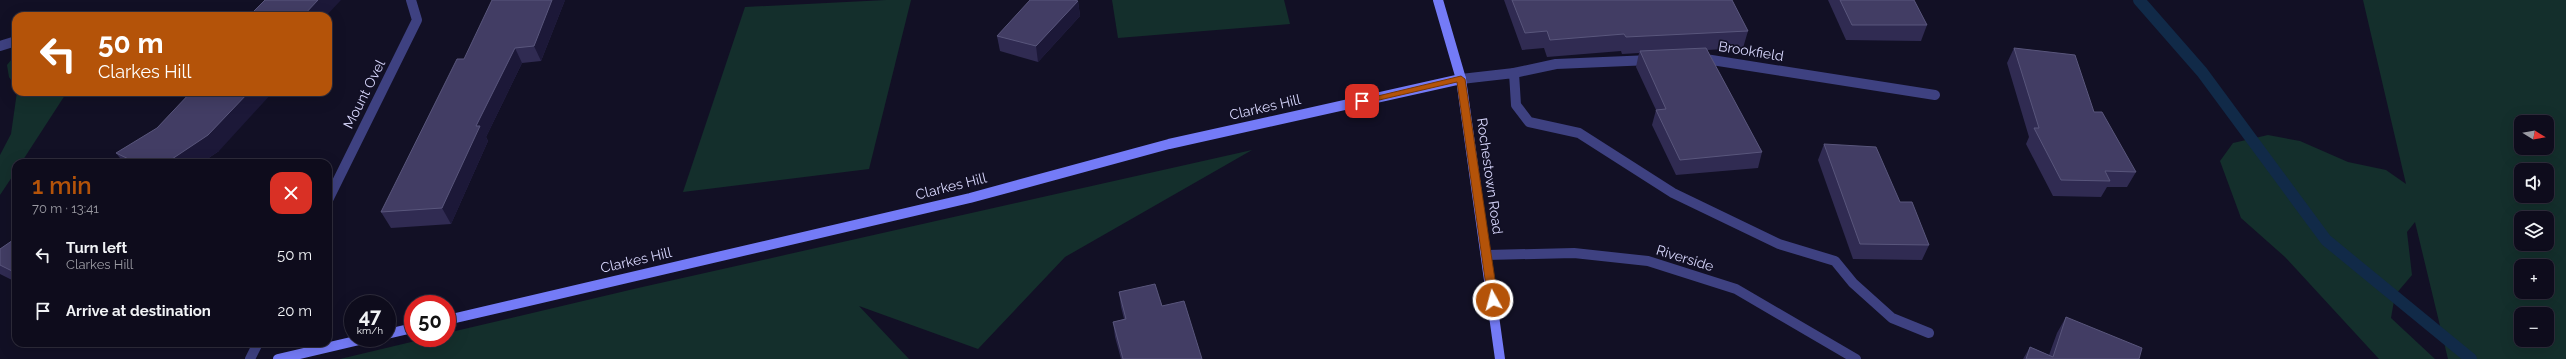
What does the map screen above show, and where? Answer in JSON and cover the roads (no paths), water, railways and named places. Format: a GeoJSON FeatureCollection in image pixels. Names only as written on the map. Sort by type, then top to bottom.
{"type":"FeatureCollection","features":[{"type":"Feature","properties":{"kind":"street","name":"Mount Ovel"},"geometry":{"type":"LineString","coordinates":[[332,192],[417,20],[411,0]]}},
{"type":"Feature","properties":{"kind":"street","name":"Rochestown Road"},"geometry":{"type":"LineString","coordinates":[[1438,0],[1461,79],[1487,255],[1500,359]]}},
{"type":"Feature","properties":{"kind":"street"},"geometry":{"type":"LineString","coordinates":[[0,46],[12,42]]}},
{"type":"Feature","properties":{"kind":"street","name":"Brookfield"},"geometry":{"type":"LineString","coordinates":[[1686,58],[1702,57],[1935,95]]}},
{"type":"Feature","properties":{"kind":"street"},"geometry":{"type":"LineString","coordinates":[[1461,79],[1514,73],[1556,64],[1663,59]]}},
{"type":"Feature","properties":{"kind":"street"},"geometry":{"type":"LineString","coordinates":[[1514,73],[1516,105],[1528,122],[1579,133],[1673,193],[1779,244],[1835,261],[1853,283],[1892,318],[1929,333]]}},
{"type":"Feature","properties":{"kind":"street","name":"Clarkes Hill"},"geometry":{"type":"LineString","coordinates":[[456,318],[970,198],[1169,144],[1461,79]]}},
{"type":"Feature","properties":{"kind":"street","name":"Riverside"},"geometry":{"type":"LineString","coordinates":[[1487,255],[1574,253],[1648,261],[1736,289],[1856,359]]}},
{"type":"Feature","properties":{"kind":"street"},"geometry":{"type":"LineString","coordinates":[[332,346],[344,344]]}},
{"type":"Feature","properties":{"kind":"street"},"geometry":{"type":"LineString","coordinates":[[250,359],[256,347]]}},
{"type":"Feature","properties":{"kind":"street"},"geometry":{"type":"LineString","coordinates":[[278,359],[329,347]]}},
{"type":"Feature","properties":{"kind":"waterway"},"geometry":{"type":"LineString","coordinates":[[2139,0],[2202,72],[2326,240],[2471,359]]}}]}
